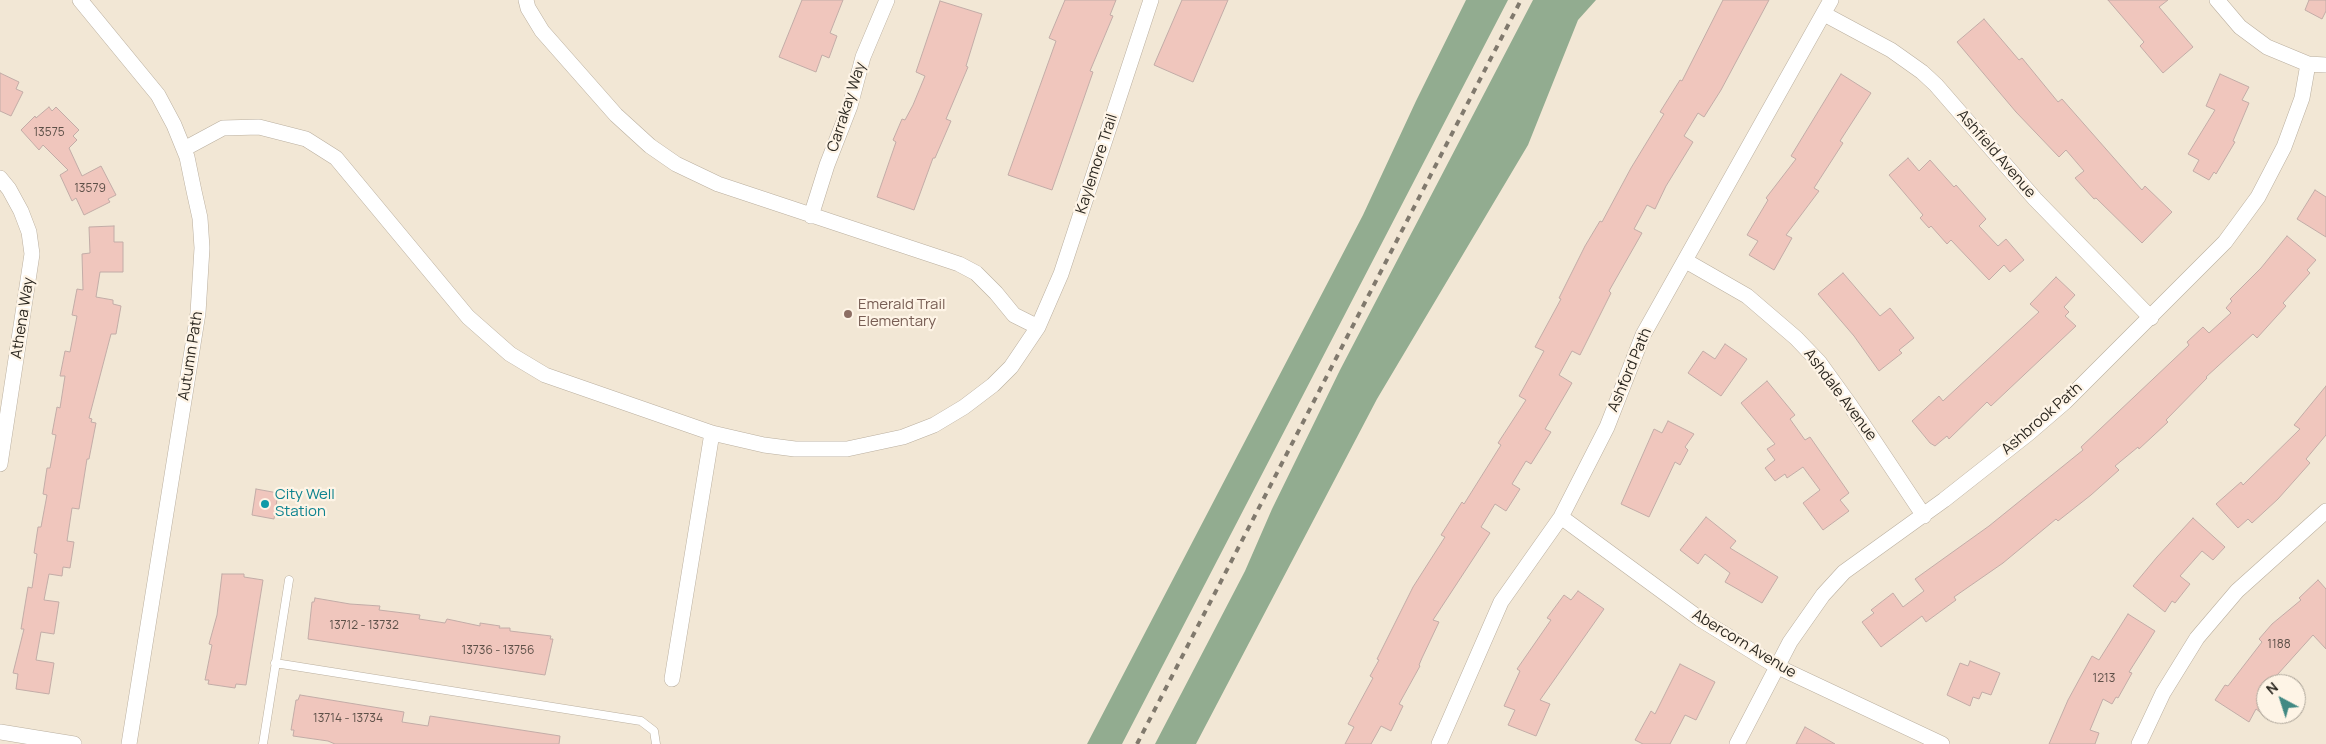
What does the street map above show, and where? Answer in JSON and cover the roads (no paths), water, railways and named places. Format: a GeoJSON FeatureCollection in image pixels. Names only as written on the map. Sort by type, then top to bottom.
{"type":"FeatureCollection","features":[{"type":"Feature","properties":{"kind":"street","name":"Autumn Path"},"geometry":{"type":"LineString","coordinates":[[80,0],[158,95],[184,149],[200,218],[202,277],[197,323],[129,744]]}},
{"type":"Feature","properties":{"kind":"street"},"geometry":{"type":"LineString","coordinates":[[526,0],[542,30],[616,115],[650,146],[676,164],[718,184],[959,264],[976,273],[1014,315],[1038,327]]}},
{"type":"Feature","properties":{"kind":"street","name":"Carrakay Way"},"geometry":{"type":"LineString","coordinates":[[811,216],[827,165],[850,106],[863,57],[887,0]]}},
{"type":"Feature","properties":{"kind":"street","name":"Kaylemore Trail"},"geometry":{"type":"LineString","coordinates":[[184,149],[223,128],[259,127],[306,139],[336,158],[468,317],[510,354],[545,375],[712,433],[764,445],[795,449],[847,449],[903,437],[934,425],[964,407],[993,385],[1011,367],[1038,327],[1061,274],[1151,0]]}},
{"type":"Feature","properties":{"kind":"street","name":"Ashford Path"},"geometry":{"type":"LineString","coordinates":[[1439,744],[1501,602],[1561,517],[1607,427],[1643,335],[1831,0]]}},
{"type":"Feature","properties":{"kind":"street"},"geometry":{"type":"LineString","coordinates":[[2217,0],[2240,27],[2253,38],[2281,54],[2308,64],[2326,65]]}},
{"type":"Feature","properties":{"kind":"street","name":"Ashfield Avenue"},"geometry":{"type":"LineString","coordinates":[[1824,14],[1892,50],[1936,85],[2035,199],[2151,318]]}},
{"type":"Feature","properties":{"kind":"street","name":"Ashbrook Path"},"geometry":{"type":"LineString","coordinates":[[1737,744],[1776,666],[1806,617],[1844,572],[1924,516],[2065,402],[2225,242],[2258,197],[2272,174],[2294,124],[2302,98],[2308,64]]}},
{"type":"Feature","properties":{"kind":"street","name":"Athena Way"},"geometry":{"type":"LineString","coordinates":[[0,178],[9,189],[21,211],[29,232],[32,254],[0,464]]}},
{"type":"Feature","properties":{"kind":"street","name":"Ashdale Avenue"},"geometry":{"type":"LineString","coordinates":[[1686,261],[1747,296],[1802,344],[1819,362],[1924,516]]}},
{"type":"Feature","properties":{"kind":"street"},"geometry":{"type":"LineString","coordinates":[[672,679],[712,433]]}},
{"type":"Feature","properties":{"kind":"street"},"geometry":{"type":"LineString","coordinates":[[2139,744],[2163,693],[2197,638],[2237,591],[2326,511]]}},
{"type":"Feature","properties":{"kind":"street","name":"Abercorn Avenue"},"geometry":{"type":"LineString","coordinates":[[1561,517],[1700,619],[1776,666],[1942,744]]}},
{"type":"Feature","properties":{"kind":"street"},"geometry":{"type":"LineString","coordinates":[[0,732],[74,744]]}},
{"type":"Feature","properties":{"kind":"lane"},"geometry":{"type":"LineString","coordinates":[[263,744],[289,580]]}},
{"type":"Feature","properties":{"kind":"lane"},"geometry":{"type":"LineString","coordinates":[[276,663],[641,721],[654,731],[656,744]]}},
{"type":"Feature","properties":{"kind":"railway"},"geometry":{"type":"LineString","coordinates":[[1137,744],[1521,0]]}},
{"type":"Feature","properties":{"kind":"place","name":"Emerald Trail Elementary"},"geometry":{"type":"Point","coordinates":[848,314]}},
{"type":"Feature","properties":{"kind":"place","name":"City Well Station"},"geometry":{"type":"Point","coordinates":[265,504]}}]}
